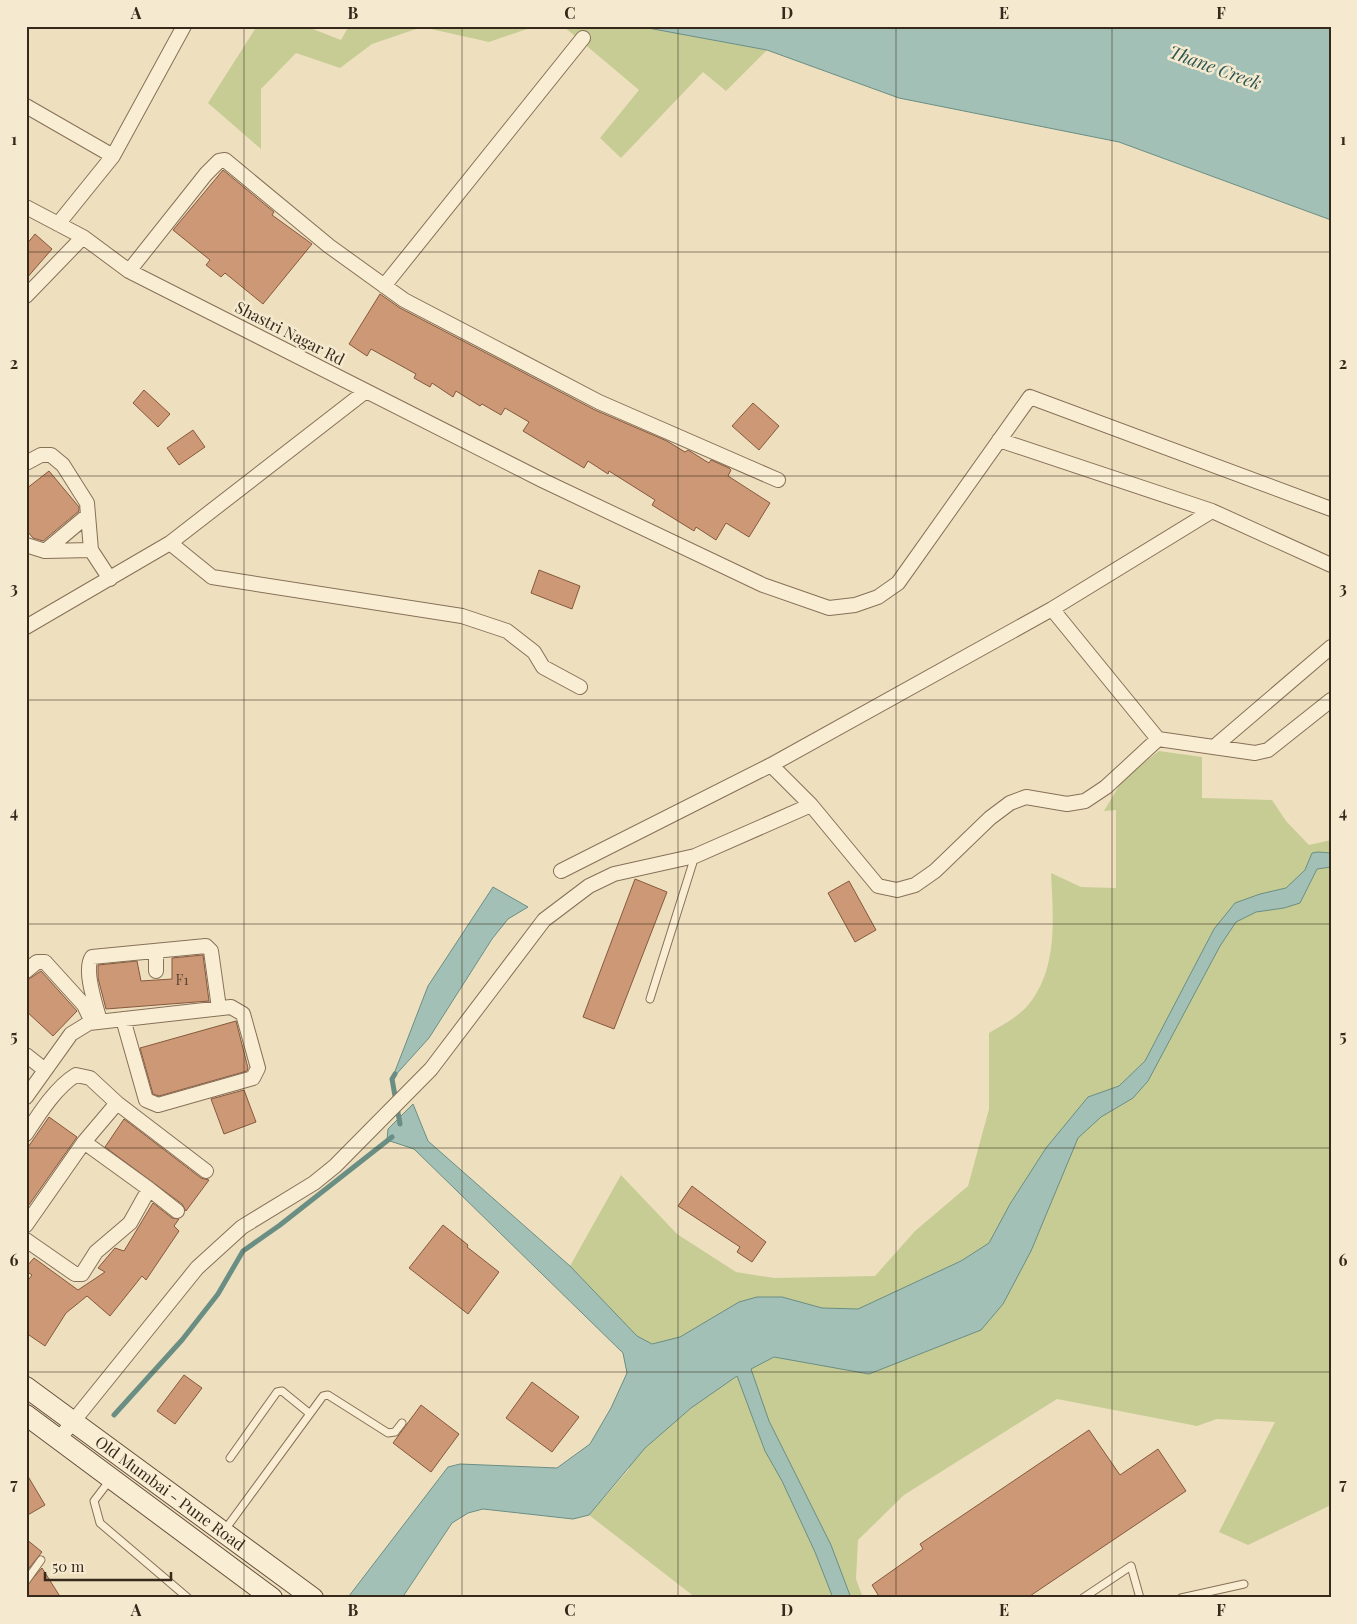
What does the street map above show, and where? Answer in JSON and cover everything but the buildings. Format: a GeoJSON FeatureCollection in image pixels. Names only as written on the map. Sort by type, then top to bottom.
{"type":"FeatureCollection","features":[{"type":"Feature","properties":{"kind":"main road","name":"Old Mumbai - Pune Road"},"geometry":{"type":"LineString","coordinates":[[26,1387],[313,1598]]}},
{"type":"Feature","properties":{"kind":"main road","name":"Old Mumbai - Pune Road"},"geometry":{"type":"LineString","coordinates":[[26,1415],[272,1598]]}},
{"type":"Feature","properties":{"kind":"street"},"geometry":{"type":"LineString","coordinates":[[58,224],[112,156],[184,26]]}},
{"type":"Feature","properties":{"kind":"street"},"geometry":{"type":"LineString","coordinates":[[384,286],[583,38]]}},
{"type":"Feature","properties":{"kind":"street"},"geometry":{"type":"LineString","coordinates":[[26,106],[112,156]]}},
{"type":"Feature","properties":{"kind":"street"},"geometry":{"type":"LineString","coordinates":[[128,271],[206,174],[222,160],[232,164],[329,246],[404,300],[599,402],[778,480]]}},
{"type":"Feature","properties":{"kind":"street","name":"Shastri Nagar Rd"},"geometry":{"type":"LineString","coordinates":[[26,208],[83,237],[128,271],[544,481],[763,585],[829,608],[855,604],[878,597],[898,583],[1030,397],[1331,509]]}},
{"type":"Feature","properties":{"kind":"street"},"geometry":{"type":"LineString","coordinates":[[26,296],[83,237]]}},
{"type":"Feature","properties":{"kind":"street"},"geometry":{"type":"LineString","coordinates":[[26,627],[170,543],[366,392]]}},
{"type":"Feature","properties":{"kind":"street"},"geometry":{"type":"LineString","coordinates":[[1000,440],[1212,511],[1331,565]]}},
{"type":"Feature","properties":{"kind":"street"},"geometry":{"type":"LineString","coordinates":[[26,463],[42,455],[51,455],[62,465],[87,503],[91,550],[110,579]]}},
{"type":"Feature","properties":{"kind":"street"},"geometry":{"type":"LineString","coordinates":[[561,871],[772,765],[1052,609],[1212,511]]}},
{"type":"Feature","properties":{"kind":"street"},"geometry":{"type":"LineString","coordinates":[[45,551],[88,515]]}},
{"type":"Feature","properties":{"kind":"street"},"geometry":{"type":"LineString","coordinates":[[170,543],[212,577],[462,616],[507,631],[534,652],[543,667],[580,687]]}},
{"type":"Feature","properties":{"kind":"street"},"geometry":{"type":"LineString","coordinates":[[26,545],[45,551],[91,550]]}},
{"type":"Feature","properties":{"kind":"street"},"geometry":{"type":"LineString","coordinates":[[1052,609],[1158,739],[1255,753],[1268,750],[1331,700]]}},
{"type":"Feature","properties":{"kind":"street"},"geometry":{"type":"LineString","coordinates":[[1214,747],[1331,647]]}},
{"type":"Feature","properties":{"kind":"street"},"geometry":{"type":"LineString","coordinates":[[772,765],[811,805],[878,886],[897,890],[915,885],[935,871],[990,818],[1010,803],[1026,798],[1068,804],[1086,801],[1106,787],[1158,739]]}},
{"type":"Feature","properties":{"kind":"street"},"geometry":{"type":"LineString","coordinates":[[59,1439],[197,1268],[218,1247],[242,1228],[314,1183],[335,1166],[430,1069],[544,920],[589,886],[614,874],[695,856],[811,805]]}},
{"type":"Feature","properties":{"kind":"street"},"geometry":{"type":"LineString","coordinates":[[96,1022],[89,962],[92,957],[206,946],[211,951],[218,1008]]}},
{"type":"Feature","properties":{"kind":"street"},"geometry":{"type":"LineString","coordinates":[[156,951],[156,971]]}},
{"type":"Feature","properties":{"kind":"street"},"geometry":{"type":"LineString","coordinates":[[26,971],[37,962],[45,962],[84,1005],[96,1022]]}},
{"type":"Feature","properties":{"kind":"street"},"geometry":{"type":"LineString","coordinates":[[26,1097],[71,1034],[96,1022],[218,1008],[231,1007],[243,1014],[258,1068],[253,1078],[158,1105],[146,1100],[123,1019]]}},
{"type":"Feature","properties":{"kind":"street"},"geometry":{"type":"LineString","coordinates":[[26,1055],[45,1070]]}},
{"type":"Feature","properties":{"kind":"street"},"geometry":{"type":"LineString","coordinates":[[26,1134],[68,1079],[76,1075],[90,1078],[117,1103],[206,1172]]}},
{"type":"Feature","properties":{"kind":"street"},"geometry":{"type":"LineString","coordinates":[[26,1225],[84,1142],[117,1103]]}},
{"type":"Feature","properties":{"kind":"street"},"geometry":{"type":"LineString","coordinates":[[84,1142],[150,1189],[177,1211]]}},
{"type":"Feature","properties":{"kind":"street"},"geometry":{"type":"LineString","coordinates":[[26,1240],[75,1274],[82,1274],[96,1252],[130,1223],[150,1189]]}},
{"type":"Feature","properties":{"kind":"lane"},"geometry":{"type":"LineString","coordinates":[[650,999],[695,856]]}},
{"type":"Feature","properties":{"kind":"lane"},"geometry":{"type":"LineString","coordinates":[[230,1458],[277,1392],[282,1391],[309,1413]]}},
{"type":"Feature","properties":{"kind":"lane"},"geometry":{"type":"LineString","coordinates":[[224,1531],[323,1396],[328,1395],[388,1433],[395,1432],[402,1423]]}},
{"type":"Feature","properties":{"kind":"lane"},"geometry":{"type":"LineString","coordinates":[[111,1477],[94,1501],[100,1523],[188,1598]]}},
{"type":"Feature","properties":{"kind":"lane"},"geometry":{"type":"LineString","coordinates":[[26,1581],[41,1560]]}},
{"type":"Feature","properties":{"kind":"lane"},"geometry":{"type":"LineString","coordinates":[[1083,1598],[1131,1566],[1140,1598]]}},
{"type":"Feature","properties":{"kind":"lane"},"geometry":{"type":"LineString","coordinates":[[1181,1598],[1244,1584]]}},
{"type":"Feature","properties":{"kind":"green space"},"geometry":{"type":"Polygon","coordinates":[[[257,26],[305,26],[341,40],[349,26],[536,26],[489,42],[422,27],[372,44],[340,68],[296,53],[261,89],[261,149],[208,103],[257,26]]]}},
{"type":"Feature","properties":{"kind":"green space"},"geometry":{"type":"Polygon","coordinates":[[[563,26],[637,26],[767,50],[726,91],[703,72],[621,158],[600,138],[639,90],[563,26]]]}},
{"type":"Feature","properties":{"kind":"green space"},"geometry":{"type":"Polygon","coordinates":[[[1159,751],[1202,757],[1202,798],[1272,800],[1286,821],[1309,845],[1331,840],[1331,1505],[1248,1545],[1219,1532],[1275,1422],[1217,1419],[1197,1426],[1057,1399],[904,1495],[858,1540],[856,1579],[863,1598],[696,1598],[589,1515],[629,1469],[611,1408],[627,1373],[623,1354],[570,1266],[621,1175],[677,1234],[736,1272],[774,1278],[875,1276],[915,1231],[968,1186],[989,1109],[989,1033],[1012,1019],[1028,1005],[1040,986],[1046,971],[1050,955],[1053,922],[1051,873],[1081,887],[1116,888],[1116,810],[1104,811],[1123,779],[1159,751]]]}},
{"type":"Feature","properties":{"kind":"water","name":"Thane Creek"},"geometry":{"type":"Polygon","coordinates":[[[637,26],[1331,26],[1331,220],[1119,142],[899,98],[767,50],[637,26]]]}},
{"type":"Feature","properties":{"kind":"water"},"geometry":{"type":"Polygon","coordinates":[[[1312,853],[1331,853],[1331,867],[1317,869],[1300,903],[1284,908],[1256,912],[1236,922],[1220,946],[1148,1081],[1133,1098],[1101,1117],[1078,1138],[1031,1251],[1003,1304],[981,1330],[869,1374],[774,1357],[751,1369],[769,1421],[831,1545],[851,1598],[833,1598],[815,1552],[782,1481],[765,1451],[737,1376],[691,1408],[645,1448],[589,1515],[573,1519],[483,1509],[468,1513],[452,1523],[402,1598],[349,1596],[448,1467],[460,1464],[557,1468],[590,1444],[611,1408],[627,1373],[623,1353],[414,1149],[387,1140],[388,1129],[413,1104],[428,1141],[570,1266],[637,1336],[652,1344],[680,1337],[739,1302],[757,1297],[782,1297],[822,1308],[858,1309],[961,1261],[989,1243],[1010,1204],[1046,1148],[1088,1097],[1119,1086],[1145,1061],[1214,929],[1235,903],[1260,894],[1286,888],[1305,870],[1312,853]]]}},
{"type":"Feature","properties":{"kind":"water"},"geometry":{"type":"Polygon","coordinates":[[[493,887],[528,907],[508,919],[492,939],[429,1038],[392,1079],[428,986],[493,887]]]}},
{"type":"Feature","properties":{"kind":"waterway"},"geometry":{"type":"LineString","coordinates":[[395,1074],[392,1079],[400,1124]]}},
{"type":"Feature","properties":{"kind":"waterway"},"geometry":{"type":"LineString","coordinates":[[114,1415],[182,1340],[218,1294],[243,1251],[280,1225],[392,1137]]}}]}
